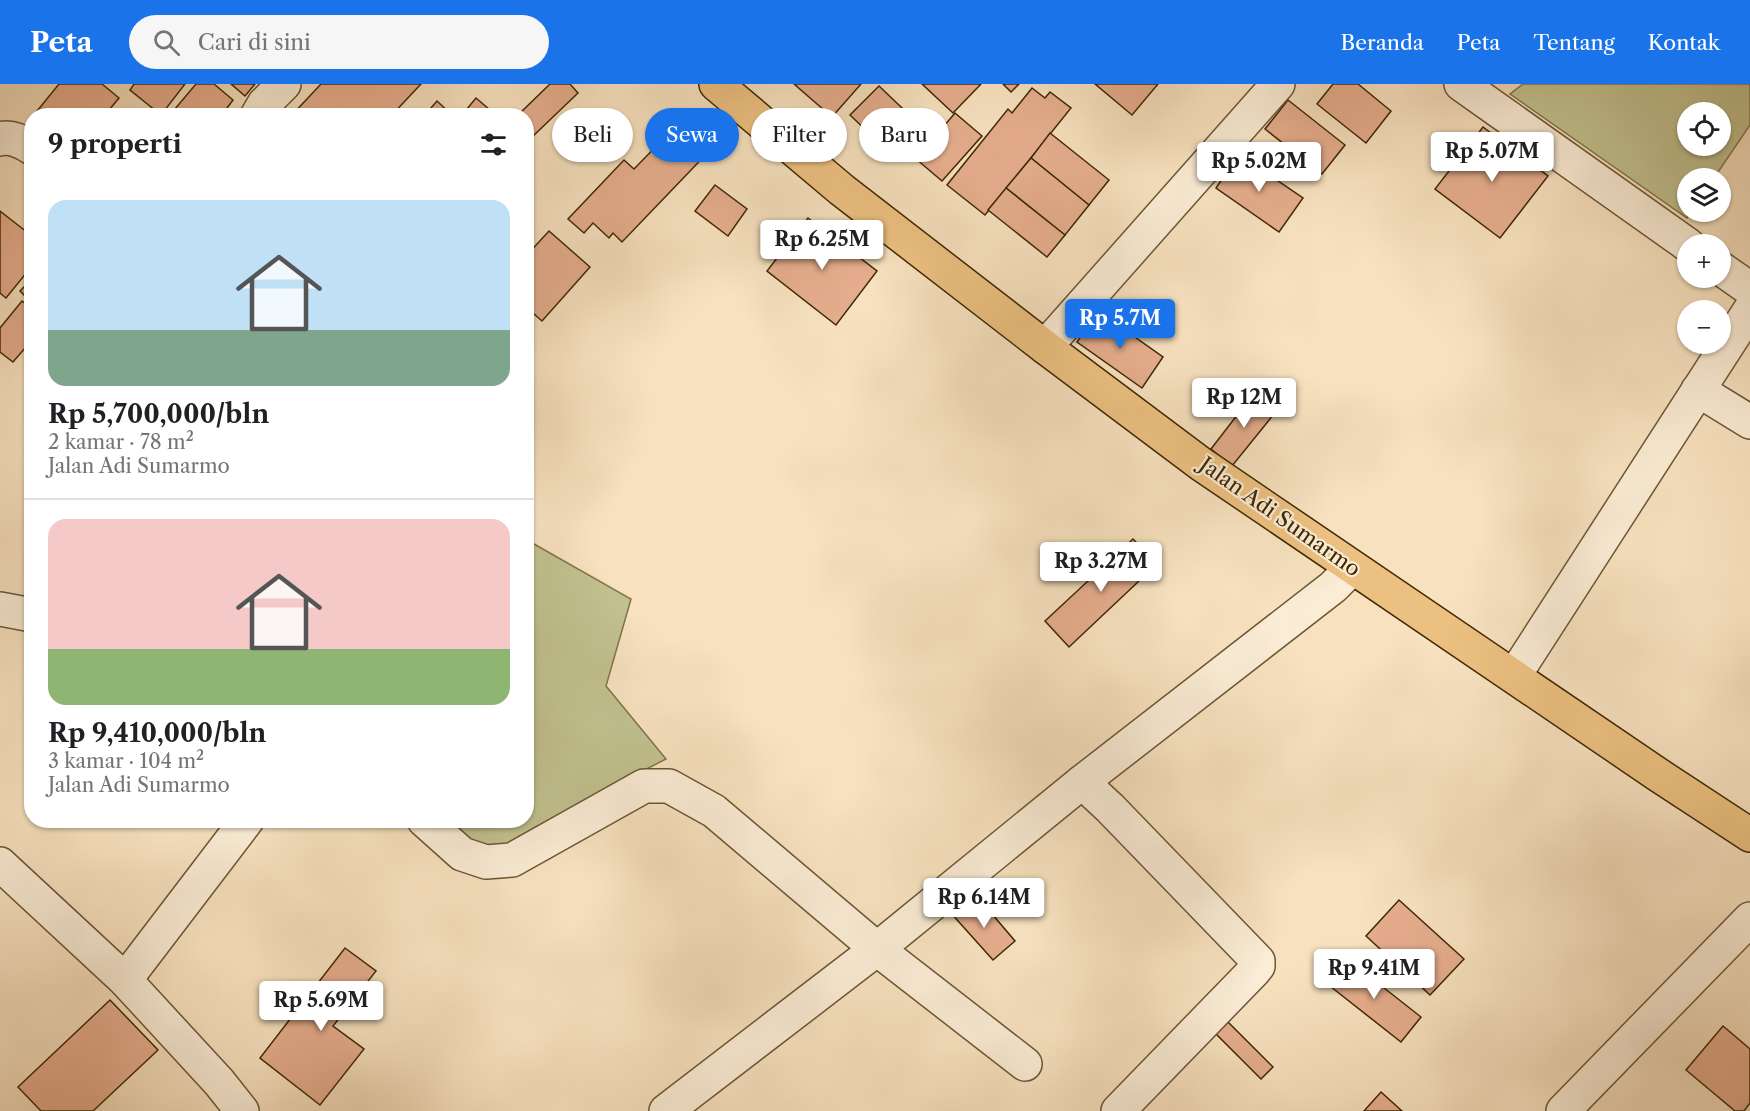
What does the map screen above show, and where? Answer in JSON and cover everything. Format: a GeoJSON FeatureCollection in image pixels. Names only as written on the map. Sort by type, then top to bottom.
{"type":"FeatureCollection","features":[{"type":"Feature","properties":{"kind":"main road","name":"Jalan Adi Sumarmo"},"geometry":{"type":"LineString","coordinates":[[716,84],[842,190],[1201,464],[1647,768],[1750,835]]}},
{"type":"Feature","properties":{"kind":"street"},"geometry":{"type":"LineString","coordinates":[[262,108],[284,84]]}},
{"type":"Feature","properties":{"kind":"street"},"geometry":{"type":"LineString","coordinates":[[1045,347],[1278,84]]}},
{"type":"Feature","properties":{"kind":"street"},"geometry":{"type":"LineString","coordinates":[[1461,84],[1677,237]]}},
{"type":"Feature","properties":{"kind":"street"},"geometry":{"type":"LineString","coordinates":[[0,139],[7,137],[24,143]]}},
{"type":"Feature","properties":{"kind":"street"},"geometry":{"type":"LineString","coordinates":[[1731,276],[1750,289]]}},
{"type":"Feature","properties":{"kind":"street"},"geometry":{"type":"LineString","coordinates":[[1514,676],[1750,309]]}},
{"type":"Feature","properties":{"kind":"street"},"geometry":{"type":"LineString","coordinates":[[1698,390],[1750,422]]}},
{"type":"Feature","properties":{"kind":"street"},"geometry":{"type":"LineString","coordinates":[[688,1105],[1082,782],[1323,594],[1352,568]]}},
{"type":"Feature","properties":{"kind":"street"},"geometry":{"type":"LineString","coordinates":[[0,609],[24,614]]}},
{"type":"Feature","properties":{"kind":"street"},"geometry":{"type":"LineString","coordinates":[[1082,782],[1258,961],[1258,966],[1254,971],[1118,1111]]}},
{"type":"Feature","properties":{"kind":"street"},"geometry":{"type":"LineString","coordinates":[[433,828],[462,854],[486,862],[512,860],[644,786],[669,786],[714,811],[877,949],[1025,1064]]}},
{"type":"Feature","properties":{"kind":"street"},"geometry":{"type":"LineString","coordinates":[[125,980],[241,828]]}},
{"type":"Feature","properties":{"kind":"street"},"geometry":{"type":"LineString","coordinates":[[0,864],[125,980],[219,1082],[242,1111]]}},
{"type":"Feature","properties":{"kind":"street"},"geometry":{"type":"LineString","coordinates":[[1563,1111],[1750,919]]}},
{"type":"Feature","properties":{"kind":"green space"},"geometry":{"type":"Polygon","coordinates":[[[1523,84],[1750,84],[1750,125],[1731,153],[1731,102],[1677,102],[1677,156],[1729,156],[1721,168],[1677,168],[1677,211],[1510,94],[1523,84]]]}},
{"type":"Feature","properties":{"kind":"green space"},"geometry":{"type":"Polygon","coordinates":[[[534,544],[631,599],[606,686],[666,759],[505,846],[484,847],[457,828],[534,828],[534,544]]]}},
{"type":"Feature","properties":{"kind":"building"},"geometry":{"type":"Polygon","coordinates":[[[59,84],[102,84],[119,98],[111,108],[40,108],[59,84]]]}},
{"type":"Feature","properties":{"kind":"building"},"geometry":{"type":"Polygon","coordinates":[[[134,84],[185,84],[166,108],[152,108],[130,90],[134,84]]]}},
{"type":"Feature","properties":{"kind":"building"},"geometry":{"type":"Polygon","coordinates":[[[196,84],[214,84],[233,100],[227,108],[176,108],[196,84]]]}},
{"type":"Feature","properties":{"kind":"building"},"geometry":{"type":"Polygon","coordinates":[[[231,84],[255,84],[245,96],[231,84]]]}},
{"type":"Feature","properties":{"kind":"building"},"geometry":{"type":"Polygon","coordinates":[[[321,84],[421,84],[398,108],[298,108],[321,84]]]}},
{"type":"Feature","properties":{"kind":"building"},"geometry":{"type":"Polygon","coordinates":[[[550,84],[570,84],[578,93],[562,108],[552,108],[552,118],[534,135],[534,108],[525,108],[550,84]]]}},
{"type":"Feature","properties":{"kind":"building"},"geometry":{"type":"Polygon","coordinates":[[[794,84],[861,84],[840,108],[822,108],[794,84]]]}},
{"type":"Feature","properties":{"kind":"building"},"geometry":{"type":"Polygon","coordinates":[[[922,84],[981,84],[953,113],[922,84]]]}},
{"type":"Feature","properties":{"kind":"building"},"geometry":{"type":"Polygon","coordinates":[[[1003,84],[1019,84],[1011,92],[1003,84]]]}},
{"type":"Feature","properties":{"kind":"building"},"geometry":{"type":"Polygon","coordinates":[[[1095,84],[1158,84],[1132,115],[1095,84]]]}},
{"type":"Feature","properties":{"kind":"building"},"geometry":{"type":"Polygon","coordinates":[[[1333,84],[1358,84],[1391,111],[1366,143],[1317,104],[1333,84]]]}},
{"type":"Feature","properties":{"kind":"building"},"geometry":{"type":"Polygon","coordinates":[[[879,86],[902,108],[859,108],[859,124],[850,115],[879,86]]]}},
{"type":"Feature","properties":{"kind":"building"},"geometry":{"type":"Polygon","coordinates":[[[1032,88],[1045,98],[1050,92],[1071,108],[985,215],[947,185],[1008,109],[1012,113],[1032,88]]]}},
{"type":"Feature","properties":{"kind":"building"},"geometry":{"type":"Polygon","coordinates":[[[476,98],[488,108],[468,108],[476,98]]]}},
{"type":"Feature","properties":{"kind":"building"},"geometry":{"type":"Polygon","coordinates":[[[1288,100],[1345,145],[1322,174],[1265,129],[1288,100]]]}},
{"type":"Feature","properties":{"kind":"building"},"geometry":{"type":"Polygon","coordinates":[[[437,101],[444,108],[431,108],[437,101]]]}},
{"type":"Feature","properties":{"kind":"building"},"geometry":{"type":"Polygon","coordinates":[[[955,113],[982,136],[942,181],[920,162],[949,162],[949,120],[955,113]]]}},
{"type":"Feature","properties":{"kind":"building"},"geometry":{"type":"Polygon","coordinates":[[[1483,127],[1548,176],[1500,238],[1435,189],[1483,127]]]}},
{"type":"Feature","properties":{"kind":"building"},"geometry":{"type":"Polygon","coordinates":[[[1050,133],[1109,180],[1089,205],[1031,158],[1050,133]]]}},
{"type":"Feature","properties":{"kind":"building"},"geometry":{"type":"Polygon","coordinates":[[[1239,154],[1303,198],[1279,232],[1216,188],[1239,154]]]}},
{"type":"Feature","properties":{"kind":"building"},"geometry":{"type":"Polygon","coordinates":[[[645,158],[645,162],[699,162],[622,242],[613,233],[609,238],[593,223],[584,233],[568,219],[622,162],[626,162],[634,169],[645,158]]]}},
{"type":"Feature","properties":{"kind":"building"},"geometry":{"type":"Polygon","coordinates":[[[1031,158],[1089,205],[1065,235],[1006,188],[1031,158]]]}},
{"type":"Feature","properties":{"kind":"building"},"geometry":{"type":"Polygon","coordinates":[[[715,185],[747,209],[728,236],[695,211],[715,185]]]}},
{"type":"Feature","properties":{"kind":"building"},"geometry":{"type":"Polygon","coordinates":[[[1006,188],[1065,235],[1047,257],[988,210],[1006,188]]]}},
{"type":"Feature","properties":{"kind":"building"},"geometry":{"type":"Polygon","coordinates":[[[0,211],[24,230],[24,276],[6,298],[0,293],[0,211]]]}},
{"type":"Feature","properties":{"kind":"building"},"geometry":{"type":"Polygon","coordinates":[[[808,218],[877,271],[836,325],[767,271],[808,218]]]}},
{"type":"Feature","properties":{"kind":"building"},"geometry":{"type":"Polygon","coordinates":[[[549,231],[590,267],[542,321],[534,314],[534,247],[549,231]]]}},
{"type":"Feature","properties":{"kind":"building"},"geometry":{"type":"Polygon","coordinates":[[[22,301],[24,303],[24,349],[13,362],[0,352],[0,328],[22,301]]]}},
{"type":"Feature","properties":{"kind":"building"},"geometry":{"type":"Polygon","coordinates":[[[1098,311],[1163,357],[1142,388],[1077,342],[1098,311]]]}},
{"type":"Feature","properties":{"kind":"building"},"geometry":{"type":"Polygon","coordinates":[[[1255,392],[1278,409],[1232,466],[1211,449],[1255,392]]]}},
{"type":"Feature","properties":{"kind":"building"},"geometry":{"type":"Polygon","coordinates":[[[1133,539],[1157,564],[1069,647],[1045,621],[1133,539]]]}},
{"type":"Feature","properties":{"kind":"building"},"geometry":{"type":"Polygon","coordinates":[[[1399,900],[1464,959],[1430,995],[1366,936],[1399,900]]]}},
{"type":"Feature","properties":{"kind":"building"},"geometry":{"type":"Polygon","coordinates":[[[981,901],[1015,941],[993,960],[950,912],[981,901]]]}},
{"type":"Feature","properties":{"kind":"building"},"geometry":{"type":"Polygon","coordinates":[[[345,948],[376,971],[333,1026],[364,1049],[320,1105],[260,1058],[345,948]]]}},
{"type":"Feature","properties":{"kind":"building"},"geometry":{"type":"Polygon","coordinates":[[[1346,958],[1421,1017],[1401,1042],[1326,983],[1346,958]]]}},
{"type":"Feature","properties":{"kind":"building"},"geometry":{"type":"Polygon","coordinates":[[[110,1000],[158,1050],[93,1111],[41,1111],[18,1087],[110,1000]]]}},
{"type":"Feature","properties":{"kind":"building"},"geometry":{"type":"Polygon","coordinates":[[[1228,1022],[1273,1067],[1261,1079],[1216,1034],[1228,1022]]]}},
{"type":"Feature","properties":{"kind":"building"},"geometry":{"type":"Polygon","coordinates":[[[1723,1026],[1750,1049],[1750,1103],[1744,1111],[1735,1111],[1686,1070],[1723,1026]]]}},
{"type":"Feature","properties":{"kind":"building"},"geometry":{"type":"Polygon","coordinates":[[[1381,1092],[1402,1111],[1364,1111],[1381,1092]]]}}]}
